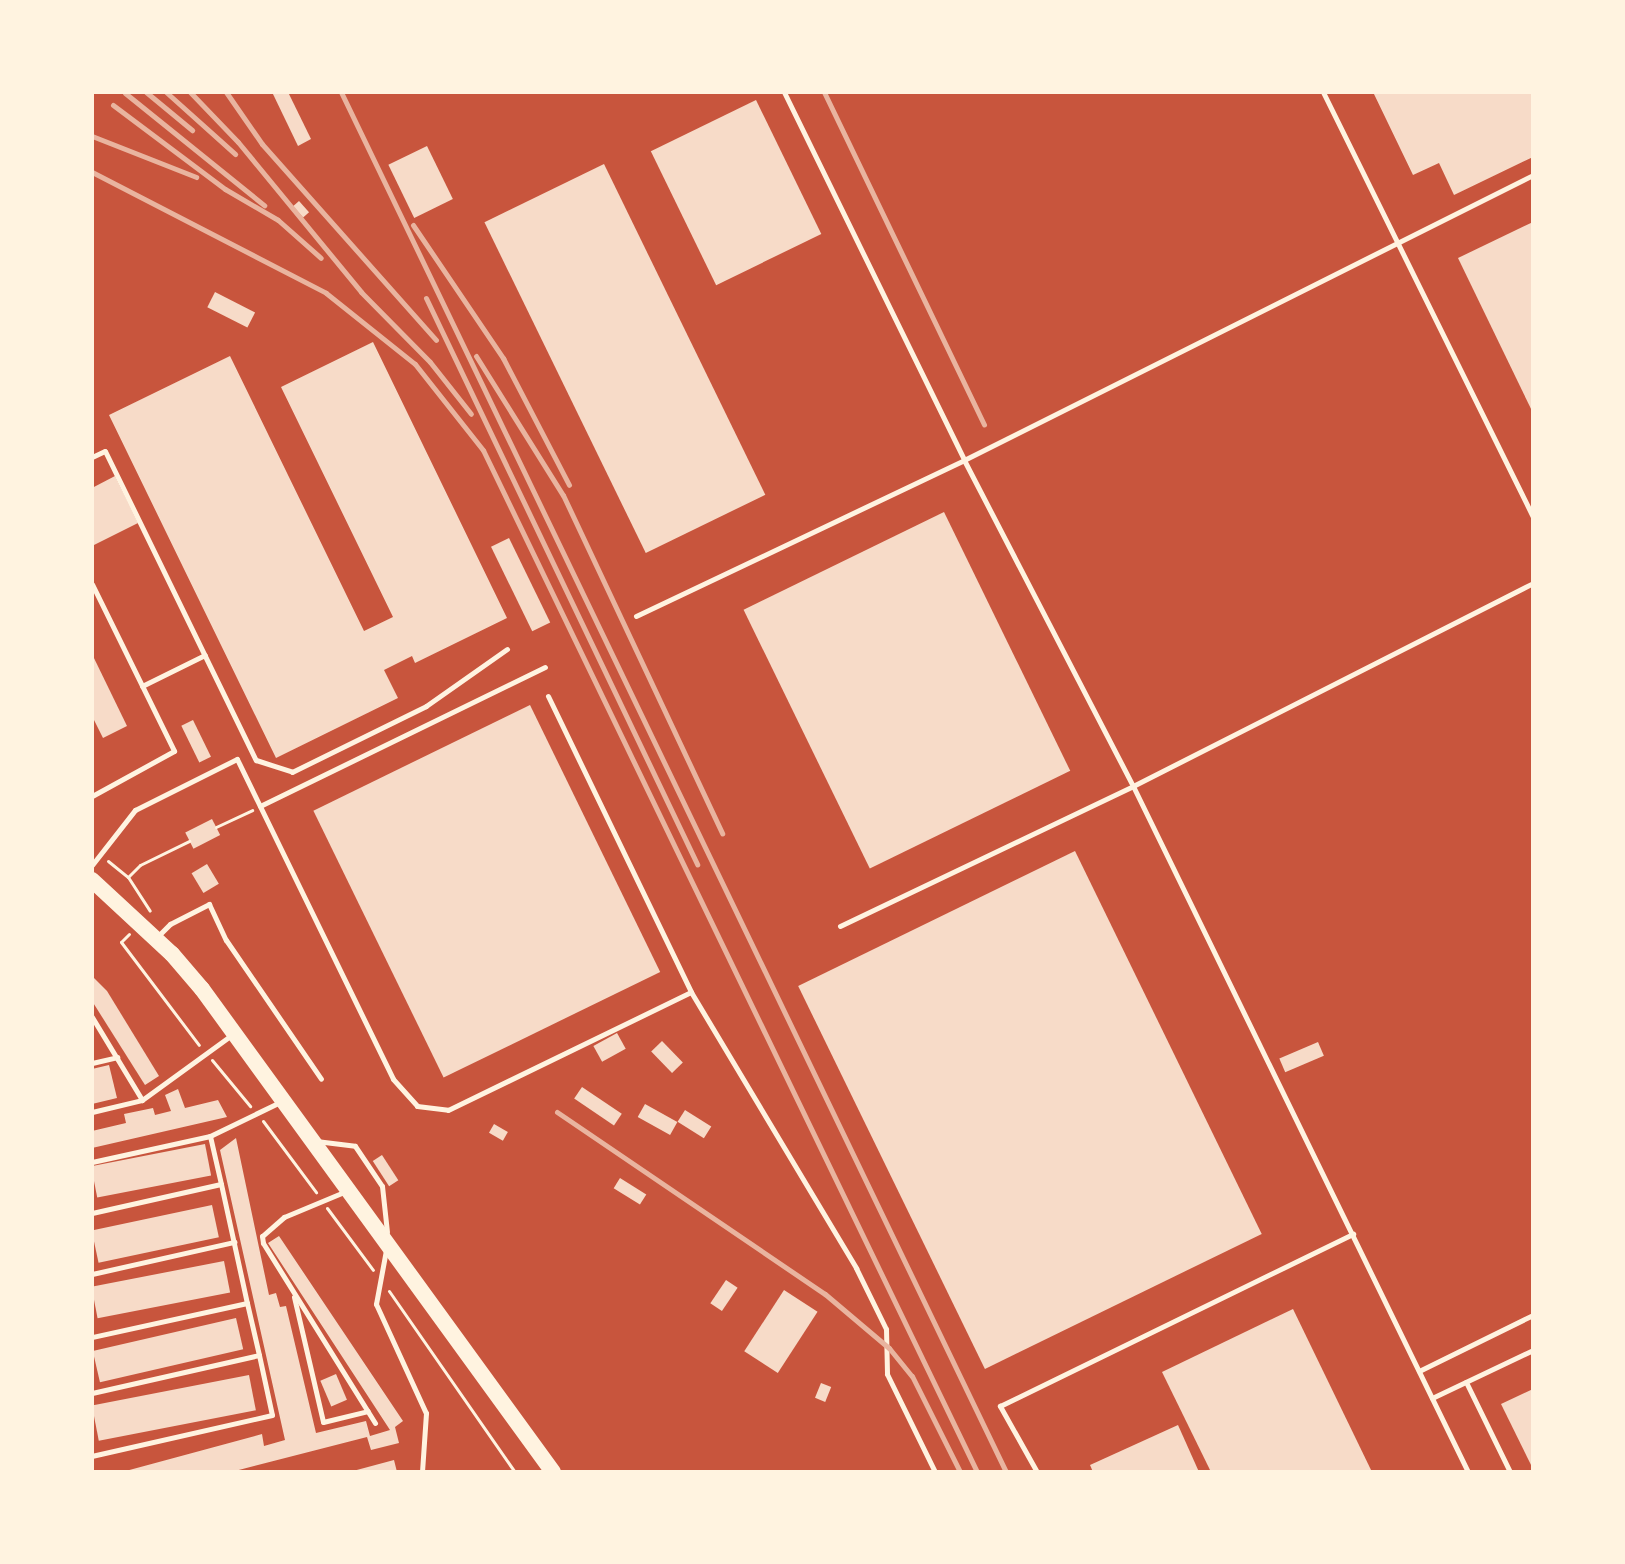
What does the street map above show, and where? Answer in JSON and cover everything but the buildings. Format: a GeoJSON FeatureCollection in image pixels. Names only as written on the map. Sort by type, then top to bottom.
{"type":"FeatureCollection","features":[{"type":"Feature","properties":{"kind":"main road"},"geometry":{"type":"LineString","coordinates":[[92,880],[155,938],[234,1033],[553,1472]]}},
{"type":"Feature","properties":{"kind":"lane"},"geometry":{"type":"LineString","coordinates":[[784,92],[964,460],[1133,786],[1468,1472]]}},
{"type":"Feature","properties":{"kind":"lane"},"geometry":{"type":"LineString","coordinates":[[1323,92],[1533,516]]}},
{"type":"Feature","properties":{"kind":"lane"},"geometry":{"type":"LineString","coordinates":[[636,616],[964,460],[1533,175]]}},
{"type":"Feature","properties":{"kind":"lane"},"geometry":{"type":"LineString","coordinates":[[92,457],[105,451],[256,760],[292,772],[426,706],[507,649]]}},
{"type":"Feature","properties":{"kind":"lane"},"geometry":{"type":"LineString","coordinates":[[840,926],[1133,786],[1533,583]]}},
{"type":"Feature","properties":{"kind":"lane"},"geometry":{"type":"LineString","coordinates":[[92,584],[174,751],[92,796]]}},
{"type":"Feature","properties":{"kind":"lane"},"geometry":{"type":"LineString","coordinates":[[142,686],[205,655]]}},
{"type":"Feature","properties":{"kind":"lane"},"geometry":{"type":"LineString","coordinates":[[260,806],[545,667]]}},
{"type":"Feature","properties":{"kind":"lane"},"geometry":{"type":"LineString","coordinates":[[548,696],[691,992],[856,1268],[886,1329],[887,1374],[935,1472]]}},
{"type":"Feature","properties":{"kind":"lane"},"geometry":{"type":"LineString","coordinates":[[92,865],[135,810],[237,759],[393,1079],[417,1106],[448,1110],[691,992]]}},
{"type":"Feature","properties":{"kind":"lane"},"geometry":{"type":"LineString","coordinates":[[155,938],[170,924],[209,904],[226,940],[321,1079]]}},
{"type":"Feature","properties":{"kind":"lane"},"geometry":{"type":"LineString","coordinates":[[92,1017],[142,1100]]}},
{"type":"Feature","properties":{"kind":"lane"},"geometry":{"type":"LineString","coordinates":[[92,1112],[142,1100],[208,1055],[234,1033]]}},
{"type":"Feature","properties":{"kind":"lane"},"geometry":{"type":"LineString","coordinates":[[92,1063],[117,1057]]}},
{"type":"Feature","properties":{"kind":"lane"},"geometry":{"type":"LineString","coordinates":[[92,1162],[210,1136],[285,1101]]}},
{"type":"Feature","properties":{"kind":"lane"},"geometry":{"type":"LineString","coordinates":[[92,1456],[272,1415],[210,1136]]}},
{"type":"Feature","properties":{"kind":"lane"},"geometry":{"type":"LineString","coordinates":[[313,1140],[355,1146],[382,1186],[388,1241],[378,1278],[381,1321],[426,1413],[422,1472]]}},
{"type":"Feature","properties":{"kind":"lane"},"geometry":{"type":"LineString","coordinates":[[92,1213],[221,1184]]}},
{"type":"Feature","properties":{"kind":"lane"},"geometry":{"type":"LineString","coordinates":[[349,1190],[284,1217],[262,1236],[375,1423]]}},
{"type":"Feature","properties":{"kind":"lane"},"geometry":{"type":"LineString","coordinates":[[1037,1472],[1000,1406],[1353,1234]]}},
{"type":"Feature","properties":{"kind":"lane"},"geometry":{"type":"LineString","coordinates":[[92,1274],[234,1242]]}},
{"type":"Feature","properties":{"kind":"lane"},"geometry":{"type":"LineString","coordinates":[[293,1290],[323,1422],[368,1411]]}},
{"type":"Feature","properties":{"kind":"lane"},"geometry":{"type":"LineString","coordinates":[[92,1337],[247,1303]]}},
{"type":"Feature","properties":{"kind":"lane"},"geometry":{"type":"LineString","coordinates":[[1419,1371],[1533,1315]]}},
{"type":"Feature","properties":{"kind":"lane"},"geometry":{"type":"LineString","coordinates":[[1432,1398],[1533,1350]]}},
{"type":"Feature","properties":{"kind":"lane"},"geometry":{"type":"LineString","coordinates":[[92,1393],[259,1355]]}},
{"type":"Feature","properties":{"kind":"lane"},"geometry":{"type":"LineString","coordinates":[[1466,1382],[1510,1472]]}},
{"type":"Feature","properties":{"kind":"path"},"geometry":{"type":"LineString","coordinates":[[216,827],[260,806]]}},
{"type":"Feature","properties":{"kind":"path"},"geometry":{"type":"LineString","coordinates":[[128,877],[140,865],[189,841]]}},
{"type":"Feature","properties":{"kind":"path"},"geometry":{"type":"LineString","coordinates":[[100,855],[128,877],[152,908],[121,942],[323,1202],[515,1472]]}},
{"type":"Feature","properties":{"kind":"railway"},"geometry":{"type":"LineString","coordinates":[[146,92],[192,130]]}},
{"type":"Feature","properties":{"kind":"railway"},"geometry":{"type":"LineString","coordinates":[[166,92],[235,154]]}},
{"type":"Feature","properties":{"kind":"railway"},"geometry":{"type":"LineString","coordinates":[[190,92],[238,142],[361,292],[430,362],[471,414]]}},
{"type":"Feature","properties":{"kind":"railway"},"geometry":{"type":"LineString","coordinates":[[226,92],[262,144],[436,340]]}},
{"type":"Feature","properties":{"kind":"railway"},"geometry":{"type":"LineString","coordinates":[[341,92],[1006,1472]]}},
{"type":"Feature","properties":{"kind":"railway"},"geometry":{"type":"LineString","coordinates":[[824,92],[984,424]]}},
{"type":"Feature","properties":{"kind":"railway"},"geometry":{"type":"LineString","coordinates":[[125,93],[264,205]]}},
{"type":"Feature","properties":{"kind":"railway"},"geometry":{"type":"LineString","coordinates":[[113,105],[225,189],[278,220],[321,258]]}},
{"type":"Feature","properties":{"kind":"railway"},"geometry":{"type":"LineString","coordinates":[[92,136],[196,177]]}},
{"type":"Feature","properties":{"kind":"railway"},"geometry":{"type":"LineString","coordinates":[[92,172],[326,293],[415,364],[483,450],[977,1472]]}},
{"type":"Feature","properties":{"kind":"railway"},"geometry":{"type":"LineString","coordinates":[[413,225],[503,358],[569,485]]}},
{"type":"Feature","properties":{"kind":"railway"},"geometry":{"type":"LineString","coordinates":[[426,298],[697,864]]}},
{"type":"Feature","properties":{"kind":"railway"},"geometry":{"type":"LineString","coordinates":[[476,356],[563,495],[722,833]]}},
{"type":"Feature","properties":{"kind":"railway"},"geometry":{"type":"LineString","coordinates":[[557,1112],[825,1294],[889,1348],[912,1376],[960,1472]]}}]}
